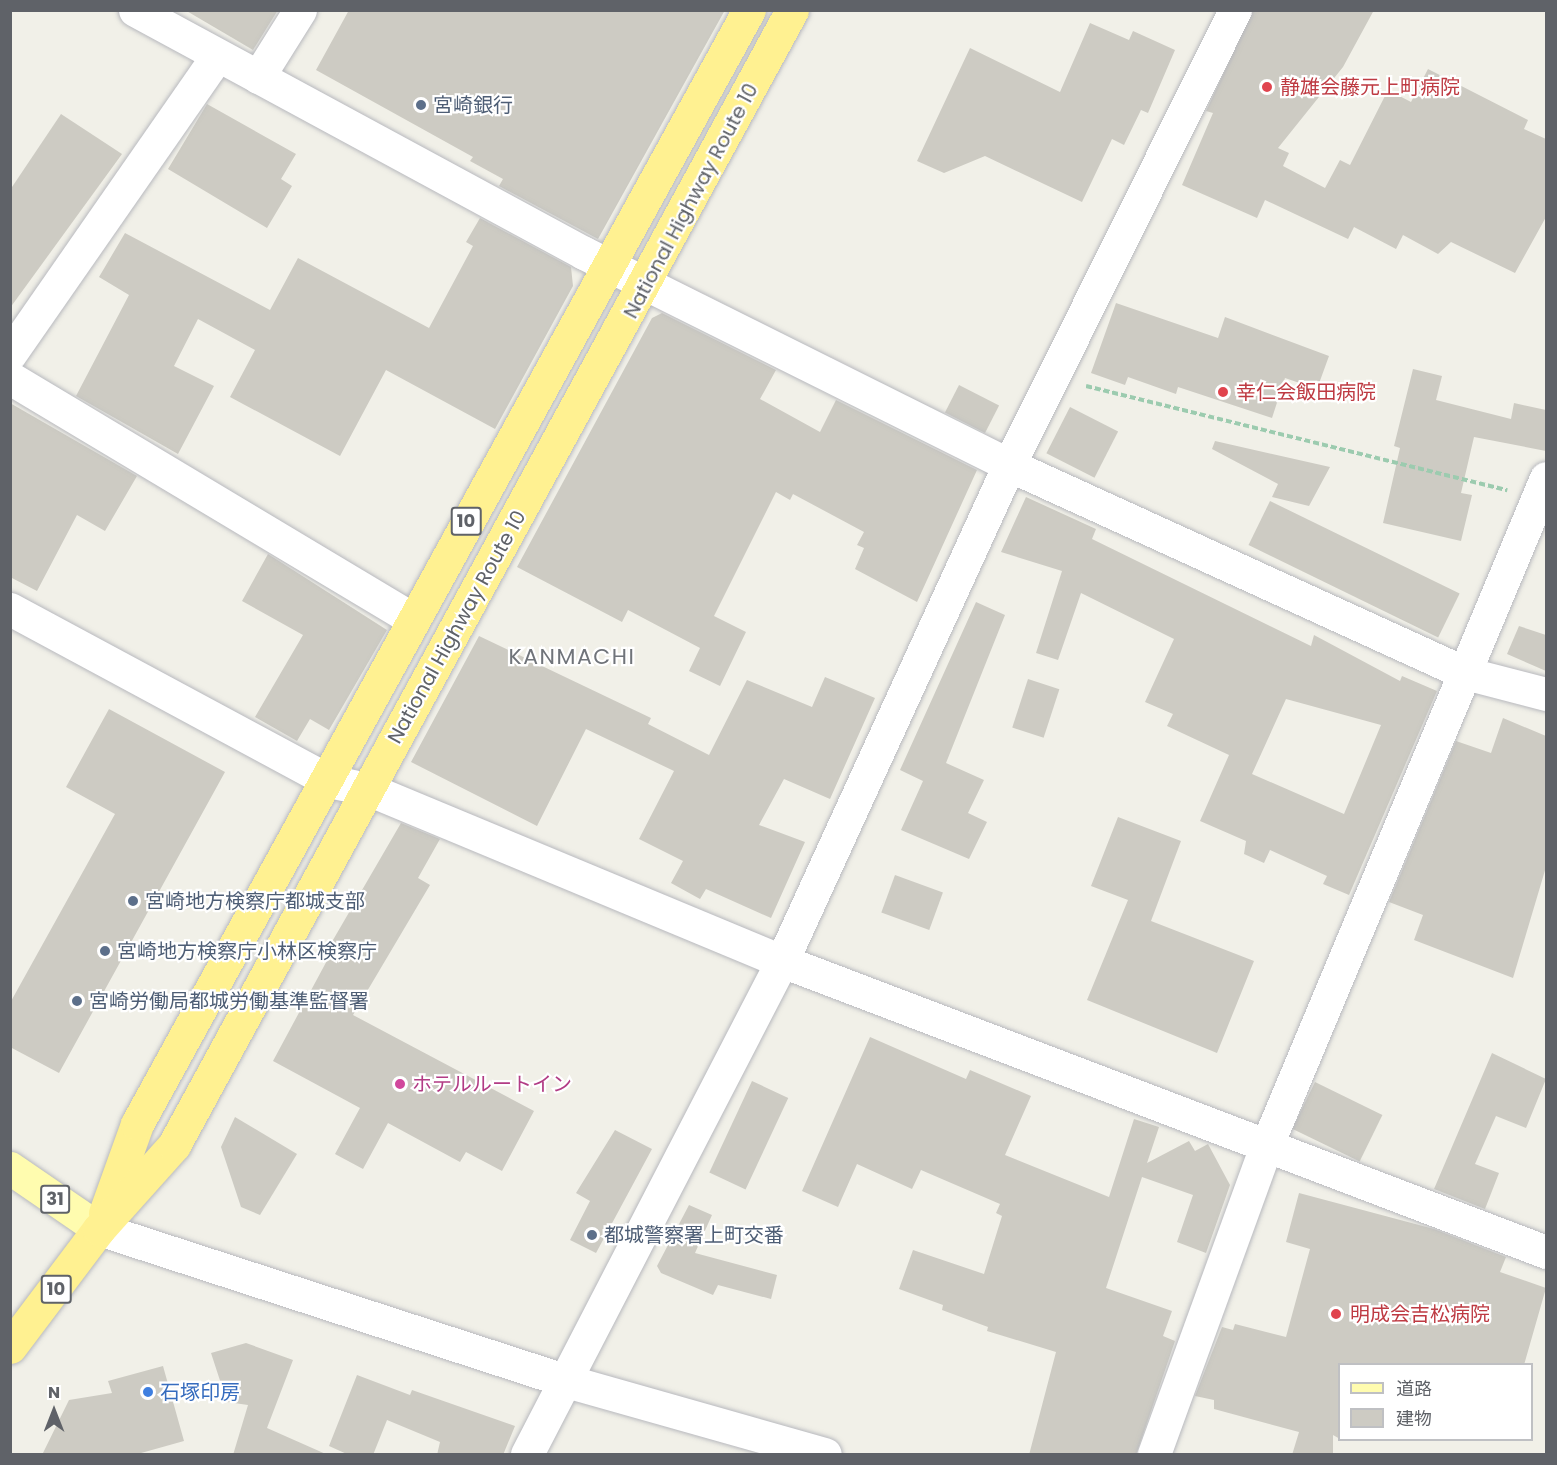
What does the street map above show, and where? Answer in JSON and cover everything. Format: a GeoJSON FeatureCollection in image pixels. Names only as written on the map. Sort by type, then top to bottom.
{"type":"FeatureCollection","features":[{"type":"Feature","properties":{"kind":"highway","name":"National Highway Route 10"},"geometry":{"type":"LineString","coordinates":[[99,1229],[137,1124],[329,781],[411,618],[609,266],[748,10]]}},
{"type":"Feature","properties":{"kind":"highway","name":"National Highway Route 10"},"geometry":{"type":"LineString","coordinates":[[10,1347],[99,1229],[174,1145],[646,285],[792,10]]}},
{"type":"Feature","properties":{"kind":"main road","name":"31"},"geometry":{"type":"LineString","coordinates":[[10,1168],[99,1229]]}},
{"type":"Feature","properties":{"kind":"street"},"geometry":{"type":"LineString","coordinates":[[258,77],[300,10]]}},
{"type":"Feature","properties":{"kind":"street"},"geometry":{"type":"LineString","coordinates":[[527,1455],[563,1380],[783,961],[1009,465],[1235,10]]}},
{"type":"Feature","properties":{"kind":"street"},"geometry":{"type":"LineString","coordinates":[[152,15],[218,56],[609,266],[1009,465],[1465,673],[1546,694]]}},
{"type":"Feature","properties":{"kind":"street"},"geometry":{"type":"LineString","coordinates":[[10,354],[218,56]]}},
{"type":"Feature","properties":{"kind":"street"},"geometry":{"type":"LineString","coordinates":[[10,378],[411,618]]}},
{"type":"Feature","properties":{"kind":"street"},"geometry":{"type":"LineString","coordinates":[[1154,1455],[1266,1147],[1542,488]]}},
{"type":"Feature","properties":{"kind":"street"},"geometry":{"type":"LineString","coordinates":[[10,609],[329,781],[368,789],[783,961],[1546,1252]]}},
{"type":"Feature","properties":{"kind":"street"},"geometry":{"type":"LineString","coordinates":[[99,1229],[563,1380],[825,1455]]}},
{"type":"Feature","properties":{"kind":"path"},"geometry":{"type":"LineString","coordinates":[[1053,378],[1542,488]]}},
{"type":"Feature","properties":{"kind":"building"},"geometry":{"type":"Polygon","coordinates":[[[185,10],[278,10],[253,50],[185,10]]]}},
{"type":"Feature","properties":{"kind":"building"},"geometry":{"type":"Polygon","coordinates":[[[349,10],[725,10],[598,239],[499,186],[503,179],[470,161],[473,157],[316,70],[349,10]]]}},
{"type":"Feature","properties":{"kind":"building"},"geometry":{"type":"Polygon","coordinates":[[[1253,10],[1374,10],[1343,67],[1278,148],[1289,153],[1283,166],[1325,188],[1340,160],[1350,165],[1388,90],[1411,102],[1428,69],[1528,120],[1524,129],[1546,139],[1546,217],[1515,273],[1451,242],[1438,254],[1403,235],[1396,249],[1354,227],[1348,239],[1265,200],[1257,218],[1182,185],[1213,113],[1206,111],[1253,10]]]}},
{"type":"Feature","properties":{"kind":"building"},"geometry":{"type":"Polygon","coordinates":[[[1090,23],[1129,40],[1133,31],[1175,50],[1148,113],[1141,110],[1124,145],[1112,139],[1082,202],[985,156],[944,173],[917,161],[970,48],[1060,92],[1090,23]]]}},
{"type":"Feature","properties":{"kind":"building"},"geometry":{"type":"Polygon","coordinates":[[[207,104],[296,154],[281,179],[292,186],[267,228],[168,169],[207,104]]]}},
{"type":"Feature","properties":{"kind":"building"},"geometry":{"type":"Polygon","coordinates":[[[61,114],[122,154],[10,308],[10,190],[61,114]]]}},
{"type":"Feature","properties":{"kind":"building"},"geometry":{"type":"Polygon","coordinates":[[[480,218],[571,267],[573,286],[495,429],[386,370],[340,456],[230,397],[255,350],[198,319],[174,366],[214,386],[178,454],[76,396],[129,295],[99,277],[125,233],[270,310],[298,258],[429,328],[473,246],[466,242],[480,218]]]}},
{"type":"Feature","properties":{"kind":"building"},"geometry":{"type":"Polygon","coordinates":[[[1116,303],[1218,338],[1225,317],[1329,356],[1317,389],[1285,378],[1272,418],[1178,387],[1176,394],[1128,377],[1125,385],[1091,373],[1116,303]]]}},
{"type":"Feature","properties":{"kind":"building"},"geometry":{"type":"Polygon","coordinates":[[[662,313],[776,370],[760,399],[820,432],[836,400],[977,470],[917,602],[855,569],[864,548],[857,545],[864,532],[793,494],[790,500],[776,492],[714,616],[746,632],[720,686],[689,671],[700,648],[628,610],[622,622],[517,567],[652,318],[662,313]]]}},
{"type":"Feature","properties":{"kind":"building"},"geometry":{"type":"Polygon","coordinates":[[[1413,369],[1442,376],[1436,400],[1511,419],[1514,403],[1546,410],[1546,451],[1474,437],[1461,493],[1472,495],[1461,541],[1383,523],[1400,448],[1394,446],[1413,369]]]}},
{"type":"Feature","properties":{"kind":"building"},"geometry":{"type":"Polygon","coordinates":[[[959,385],[999,405],[985,433],[945,413],[959,385]]]}},
{"type":"Feature","properties":{"kind":"building"},"geometry":{"type":"Polygon","coordinates":[[[10,403],[137,476],[105,531],[77,515],[37,591],[10,577],[10,403]]]}},
{"type":"Feature","properties":{"kind":"building"},"geometry":{"type":"Polygon","coordinates":[[[1070,407],[1118,432],[1095,478],[1046,453],[1070,407]]]}},
{"type":"Feature","properties":{"kind":"building"},"geometry":{"type":"Polygon","coordinates":[[[1215,441],[1330,467],[1309,506],[1272,497],[1278,484],[1212,449],[1215,441]]]}},
{"type":"Feature","properties":{"kind":"building"},"geometry":{"type":"Polygon","coordinates":[[[1026,497],[1096,529],[1092,539],[1311,646],[1314,635],[1400,681],[1402,676],[1437,691],[1349,895],[1323,884],[1327,876],[1270,850],[1264,863],[1244,854],[1246,841],[1200,821],[1229,755],[1167,726],[1173,714],[1145,702],[1174,639],[1081,593],[1058,660],[1036,653],[1062,571],[1001,552],[1026,497]],[[1286,699],[1252,774],[1344,814],[1381,725],[1286,699]]]}},
{"type":"Feature","properties":{"kind":"building"},"geometry":{"type":"Polygon","coordinates":[[[1270,501],[1460,593],[1438,638],[1249,545],[1270,501]]]}},
{"type":"Feature","properties":{"kind":"building"},"geometry":{"type":"Polygon","coordinates":[[[268,554],[387,630],[329,730],[310,719],[297,741],[255,717],[303,635],[242,601],[268,554]]]}},
{"type":"Feature","properties":{"kind":"building"},"geometry":{"type":"Polygon","coordinates":[[[976,602],[1005,615],[946,763],[984,780],[968,813],[987,822],[969,859],[901,830],[923,781],[900,770],[976,602]]]}},
{"type":"Feature","properties":{"kind":"building"},"geometry":{"type":"Polygon","coordinates":[[[1519,626],[1546,635],[1546,671],[1507,654],[1519,626]]]}},
{"type":"Feature","properties":{"kind":"building"},"geometry":{"type":"Polygon","coordinates":[[[479,636],[651,718],[648,724],[709,755],[747,680],[812,707],[825,677],[875,698],[830,799],[784,779],[759,825],[805,842],[771,918],[706,889],[700,899],[671,883],[683,861],[639,839],[674,771],[586,729],[537,826],[411,762],[479,636]]]}},
{"type":"Feature","properties":{"kind":"building"},"geometry":{"type":"Polygon","coordinates":[[[1028,679],[1059,689],[1044,738],[1012,728],[1028,679]]]}},
{"type":"Feature","properties":{"kind":"building"},"geometry":{"type":"Polygon","coordinates":[[[109,709],[225,772],[59,1073],[10,1047],[10,1003],[115,814],[66,787],[109,709]]]}},
{"type":"Feature","properties":{"kind":"building"},"geometry":{"type":"Polygon","coordinates":[[[1503,718],[1546,736],[1546,867],[1513,978],[1414,940],[1423,915],[1389,902],[1456,741],[1491,753],[1503,718]]]}},
{"type":"Feature","properties":{"kind":"building"},"geometry":{"type":"Polygon","coordinates":[[[1118,817],[1181,841],[1151,921],[1254,961],[1217,1053],[1087,1000],[1128,900],[1091,886],[1118,817]]]}},
{"type":"Feature","properties":{"kind":"building","name":"ホテルルートイン"},"geometry":{"type":"Polygon","coordinates":[[[401,823],[440,839],[418,878],[430,885],[353,1015],[534,1111],[502,1171],[466,1152],[460,1162],[388,1123],[363,1169],[335,1154],[360,1108],[273,1061],[330,955],[326,952],[401,823]]]}},
{"type":"Feature","properties":{"kind":"building"},"geometry":{"type":"Polygon","coordinates":[[[895,875],[943,892],[929,930],[881,913],[895,875]]]}},
{"type":"Feature","properties":{"kind":"building"},"geometry":{"type":"Polygon","coordinates":[[[870,1037],[966,1079],[970,1070],[1031,1096],[1005,1155],[1109,1197],[1134,1119],[1159,1127],[1147,1163],[1189,1141],[1195,1151],[1208,1144],[1230,1185],[1206,1253],[1177,1242],[1193,1195],[1142,1177],[1106,1288],[1172,1311],[1163,1336],[1175,1341],[1136,1455],[1029,1455],[1056,1352],[987,1331],[988,1327],[942,1310],[943,1305],[899,1289],[913,1250],[984,1274],[1002,1216],[996,1213],[1000,1204],[921,1170],[912,1189],[857,1164],[838,1207],[802,1191],[870,1037]]]}},
{"type":"Feature","properties":{"kind":"building"},"geometry":{"type":"Polygon","coordinates":[[[1492,1053],[1546,1079],[1526,1128],[1496,1116],[1475,1164],[1499,1173],[1485,1209],[1434,1189],[1492,1053]]]}},
{"type":"Feature","properties":{"kind":"building"},"geometry":{"type":"Polygon","coordinates":[[[752,1081],[788,1098],[746,1189],[709,1173],[752,1081]]]}},
{"type":"Feature","properties":{"kind":"building"},"geometry":{"type":"Polygon","coordinates":[[[1315,1082],[1382,1115],[1360,1162],[1292,1129],[1315,1082]]]}},
{"type":"Feature","properties":{"kind":"building"},"geometry":{"type":"Polygon","coordinates":[[[235,1117],[297,1154],[260,1215],[241,1207],[221,1147],[235,1117]]]}},
{"type":"Feature","properties":{"kind":"building"},"geometry":{"type":"Polygon","coordinates":[[[615,1130],[652,1149],[596,1253],[570,1240],[590,1201],[576,1193],[615,1130]]]}},
{"type":"Feature","properties":{"kind":"building"},"geometry":{"type":"Polygon","coordinates":[[[1299,1193],[1434,1229],[1506,1257],[1500,1272],[1546,1288],[1525,1363],[1338,1363],[1338,1438],[1333,1435],[1333,1455],[1292,1455],[1299,1432],[1214,1409],[1214,1400],[1195,1396],[1222,1327],[1233,1330],[1235,1324],[1286,1337],[1310,1249],[1286,1242],[1299,1193]]]}},
{"type":"Feature","properties":{"kind":"building"},"geometry":{"type":"Polygon","coordinates":[[[689,1205],[712,1215],[695,1253],[777,1275],[771,1299],[718,1285],[713,1295],[661,1273],[657,1266],[689,1205]]]}},
{"type":"Feature","properties":{"kind":"building"},"geometry":{"type":"Polygon","coordinates":[[[246,1343],[293,1360],[267,1428],[328,1455],[233,1455],[248,1405],[227,1402],[211,1353],[246,1343]]]}},
{"type":"Feature","properties":{"kind":"building"},"geometry":{"type":"Polygon","coordinates":[[[163,1366],[184,1441],[134,1455],[42,1455],[69,1400],[112,1393],[108,1381],[163,1366]]]}},
{"type":"Feature","properties":{"kind":"building"},"geometry":{"type":"Polygon","coordinates":[[[357,1375],[410,1395],[412,1390],[515,1426],[503,1455],[437,1455],[440,1442],[387,1420],[373,1455],[349,1455],[329,1446],[357,1375]]]}},
{"type":"Feature","properties":{"kind":"place","name":"静雄会藤元上町病院"},"geometry":{"type":"Point","coordinates":[1267,87]}},
{"type":"Feature","properties":{"kind":"place","name":"宮崎銀行"},"geometry":{"type":"Point","coordinates":[421,105]}},
{"type":"Feature","properties":{"kind":"place","name":"幸仁会飯田病院"},"geometry":{"type":"Point","coordinates":[1223,392]}},
{"type":"Feature","properties":{"kind":"place","name":"宮崎地方検察庁都城支部"},"geometry":{"type":"Point","coordinates":[133,901]}},
{"type":"Feature","properties":{"kind":"place","name":"宮崎地方検察庁小林区検察庁"},"geometry":{"type":"Point","coordinates":[105,951]}},
{"type":"Feature","properties":{"kind":"place","name":"宮崎労働局都城労働基準監督署"},"geometry":{"type":"Point","coordinates":[77,1001]}},
{"type":"Feature","properties":{"kind":"place","name":"ホテルルートイン"},"geometry":{"type":"Point","coordinates":[400,1084]}},
{"type":"Feature","properties":{"kind":"place","name":"都城警察署上町交番"},"geometry":{"type":"Point","coordinates":[592,1235]}},
{"type":"Feature","properties":{"kind":"place","name":"明成会吉松病院"},"geometry":{"type":"Point","coordinates":[1336,1314]}},
{"type":"Feature","properties":{"kind":"place","name":"石塚印房"},"geometry":{"type":"Point","coordinates":[148,1392]}},
{"type":"Feature","properties":{"kind":"district","name":"KANMACHI"},"geometry":{"type":"Point","coordinates":[572,657]}}]}
